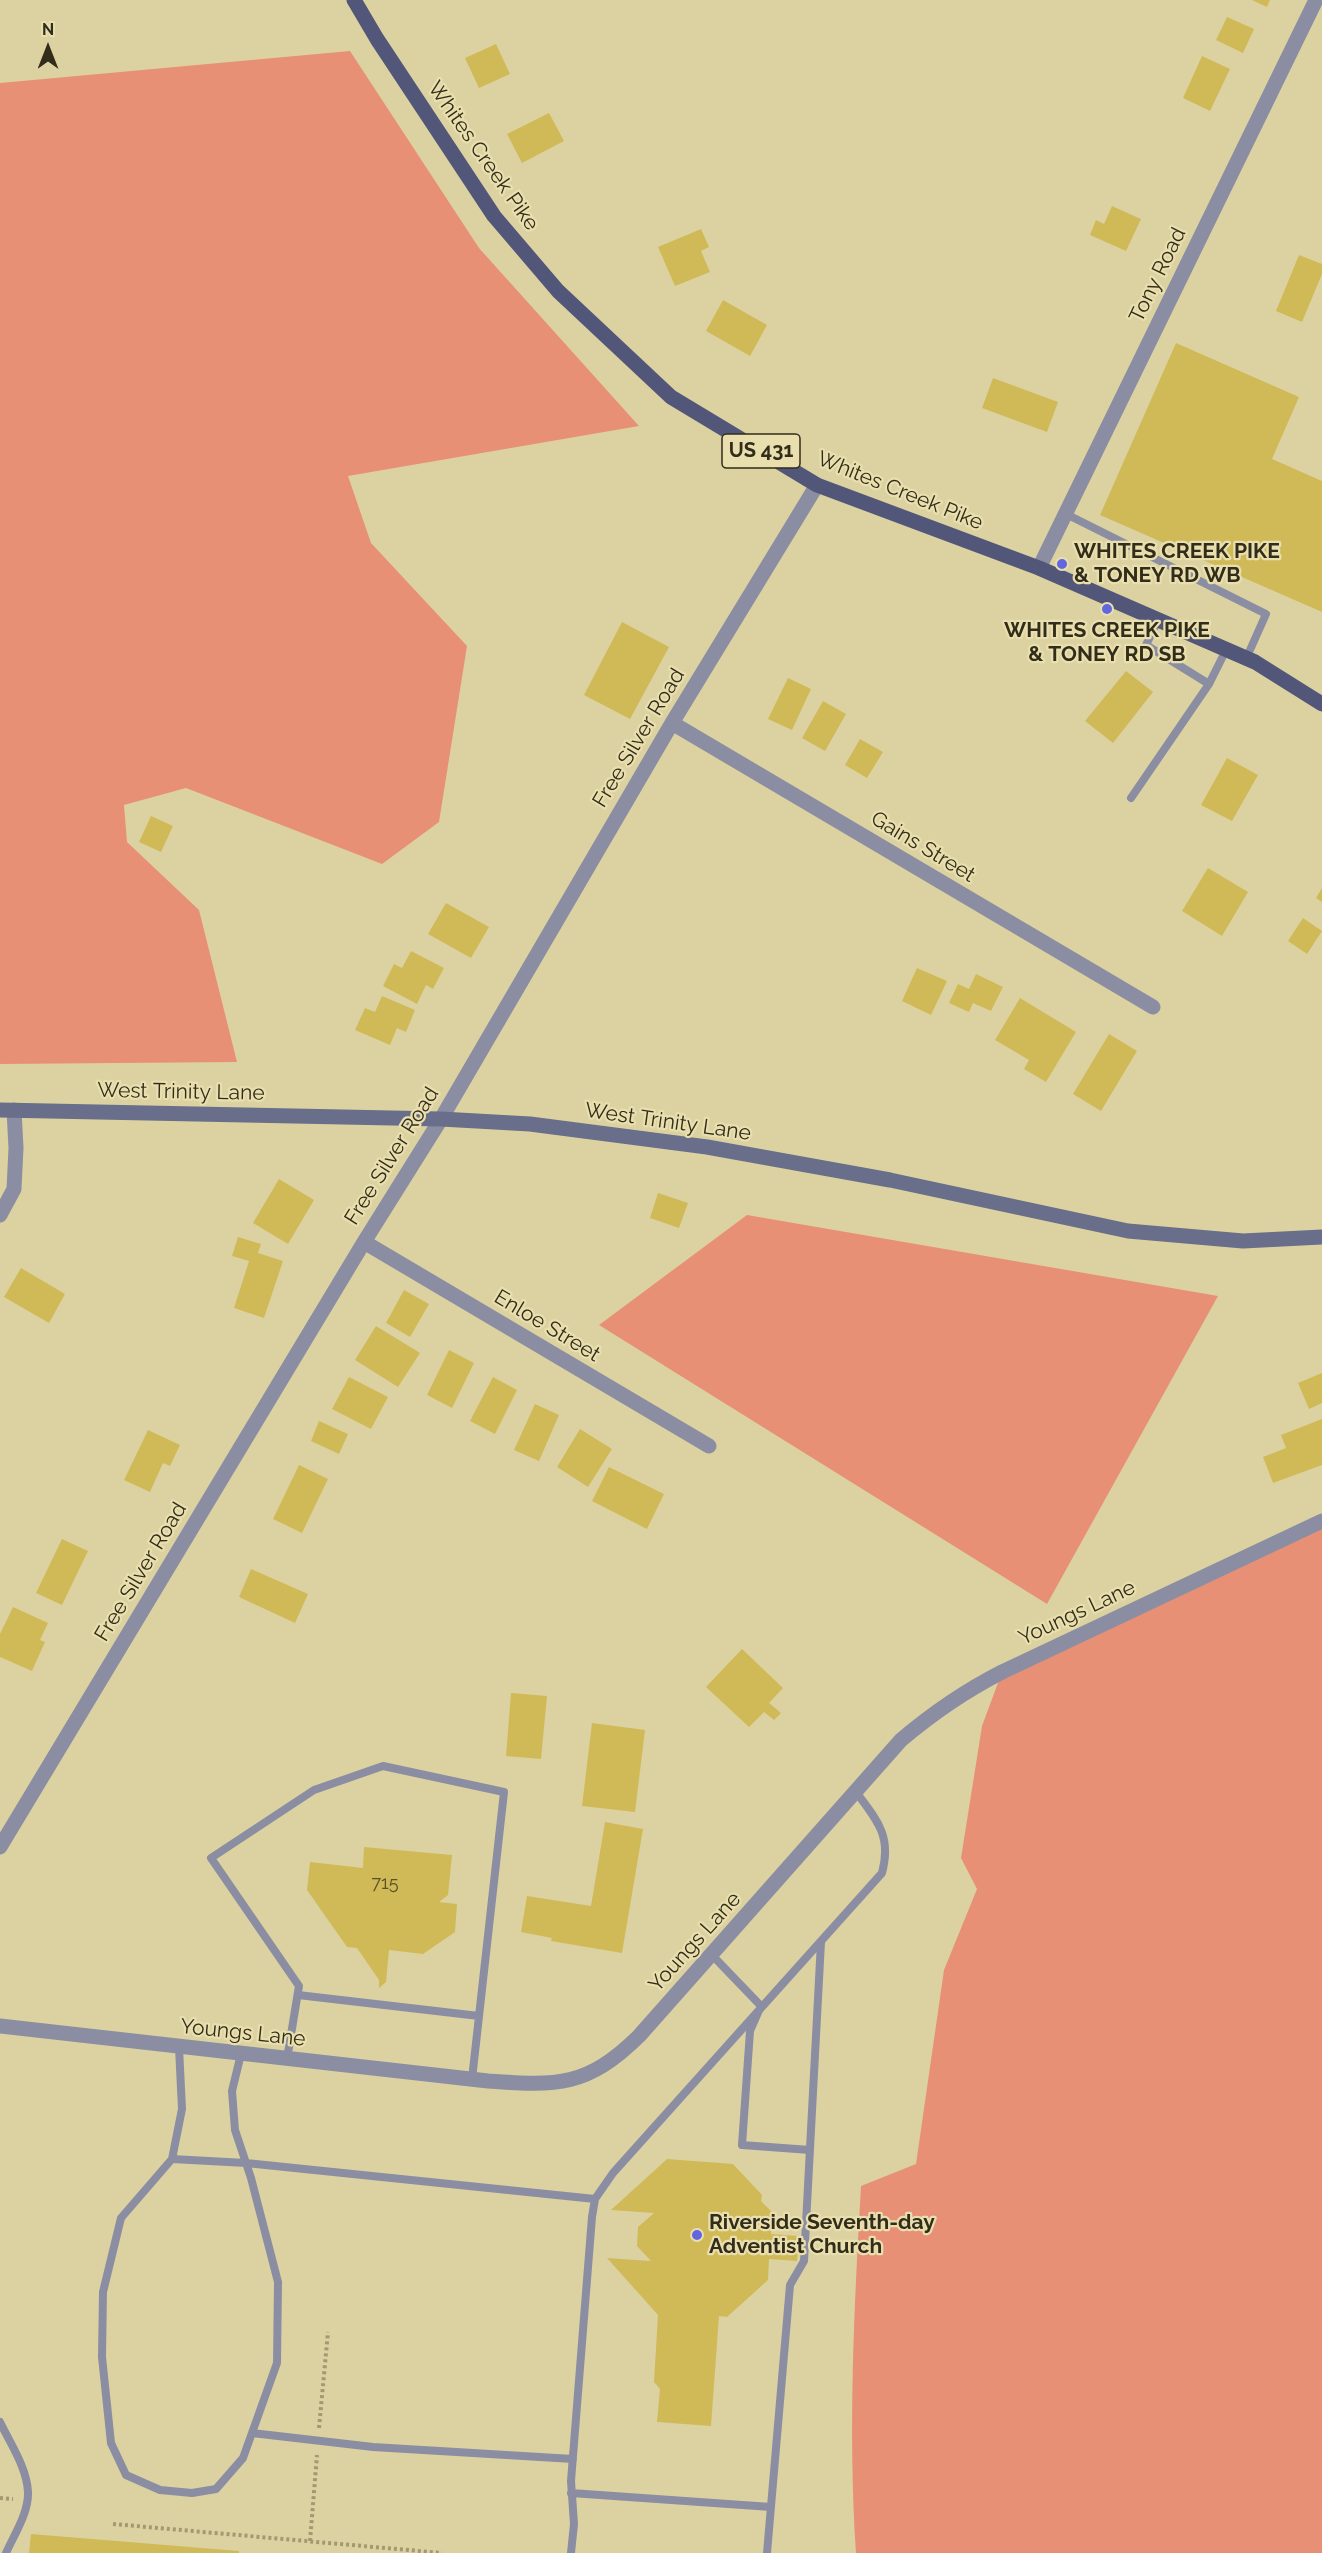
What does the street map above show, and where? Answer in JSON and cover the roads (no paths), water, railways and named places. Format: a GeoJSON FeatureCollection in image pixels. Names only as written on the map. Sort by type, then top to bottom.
{"type":"FeatureCollection","features":[{"type":"Feature","properties":{"kind":"main road","name":"Whites Creek Pike"},"geometry":{"type":"LineString","coordinates":[[354,0],[377,39],[494,216],[558,291],[671,397],[817,484],[1039,568],[1246,659],[1322,704]]}},
{"type":"Feature","properties":{"kind":"main road","name":"West Trinity Lane"},"geometry":{"type":"LineString","coordinates":[[7,1110],[441,1119],[530,1124],[707,1147],[890,1180],[1128,1231],[1243,1241],[1322,1237]]}},
{"type":"Feature","properties":{"kind":"street","name":"Tony Road"},"geometry":{"type":"LineString","coordinates":[[1039,568],[1316,0]]}},
{"type":"Feature","properties":{"kind":"street","name":"Free Silver Road"},"geometry":{"type":"LineString","coordinates":[[0,1847],[364,1242],[441,1119],[672,723],[817,484]]}},
{"type":"Feature","properties":{"kind":"street","name":"Gains Street"},"geometry":{"type":"LineString","coordinates":[[672,723],[1153,1006]]}},
{"type":"Feature","properties":{"kind":"street"},"geometry":{"type":"LineString","coordinates":[[0,1215],[14,1189],[16,1148],[7,1110]]}},
{"type":"Feature","properties":{"kind":"street","name":"Enloe Street"},"geometry":{"type":"LineString","coordinates":[[364,1242],[709,1446]]}},
{"type":"Feature","properties":{"kind":"street","name":"Youngs Lane"},"geometry":{"type":"LineString","coordinates":[[0,2026],[539,2085],[569,2081],[594,2073],[617,2058],[639,2036],[901,1740],[936,1710],[963,1692],[1322,1521]]}},
{"type":"Feature","properties":{"kind":"lane"},"geometry":{"type":"LineString","coordinates":[[1065,514],[1266,614],[1246,659]]}},
{"type":"Feature","properties":{"kind":"lane"},"geometry":{"type":"LineString","coordinates":[[1158,620],[1146,645],[1209,684]]}},
{"type":"Feature","properties":{"kind":"lane"},"geometry":{"type":"LineString","coordinates":[[1131,798],[1209,684],[1226,650]]}},
{"type":"Feature","properties":{"kind":"lane"},"geometry":{"type":"LineString","coordinates":[[287,2059],[299,1986],[211,1858],[314,1790],[383,1766],[504,1792],[472,2079]]}},
{"type":"Feature","properties":{"kind":"lane"},"geometry":{"type":"LineString","coordinates":[[571,2553],[574,2524],[571,2493],[573,2459],[595,2199],[613,2173],[882,1873],[886,1857],[885,1838],[878,1822],[856,1792]]}},
{"type":"Feature","properties":{"kind":"lane"},"geometry":{"type":"LineString","coordinates":[[767,2553],[790,2285],[804,2260],[820,1942]]}},
{"type":"Feature","properties":{"kind":"lane"},"geometry":{"type":"LineString","coordinates":[[712,1955],[761,2006]]}},
{"type":"Feature","properties":{"kind":"lane"},"geometry":{"type":"LineString","coordinates":[[297,1995],[478,2016]]}},
{"type":"Feature","properties":{"kind":"lane"},"geometry":{"type":"LineString","coordinates":[[761,2006],[750,2031],[742,2145],[810,2150]]}},
{"type":"Feature","properties":{"kind":"lane"},"geometry":{"type":"LineString","coordinates":[[179,2047],[182,2109],[172,2159],[121,2218],[103,2292],[102,2357],[111,2443],[126,2475],[160,2490],[192,2493],[216,2489],[243,2458],[277,2363],[278,2282],[235,2130],[232,2091],[241,2054]]}},
{"type":"Feature","properties":{"kind":"lane"},"geometry":{"type":"LineString","coordinates":[[172,2159],[246,2163],[595,2199]]}},
{"type":"Feature","properties":{"kind":"lane"},"geometry":{"type":"LineString","coordinates":[[0,2422],[25,2475],[28,2492],[26,2508],[6,2553]]}},
{"type":"Feature","properties":{"kind":"lane"},"geometry":{"type":"LineString","coordinates":[[252,2433],[373,2447],[573,2459]]}},
{"type":"Feature","properties":{"kind":"lane"},"geometry":{"type":"LineString","coordinates":[[571,2493],[771,2507]]}},
{"type":"Feature","properties":{"kind":"place","name":"WHITES CREEK PIKE & TONEY RD WB"},"geometry":{"type":"Point","coordinates":[1062,564]}},
{"type":"Feature","properties":{"kind":"place","name":"WHITES CREEK PIKE & TONEY RD SB"},"geometry":{"type":"Point","coordinates":[1107,609]}},
{"type":"Feature","properties":{"kind":"place","name":"Riverside Seventh-day Adventist Church"},"geometry":{"type":"Point","coordinates":[697,2235]}}]}
